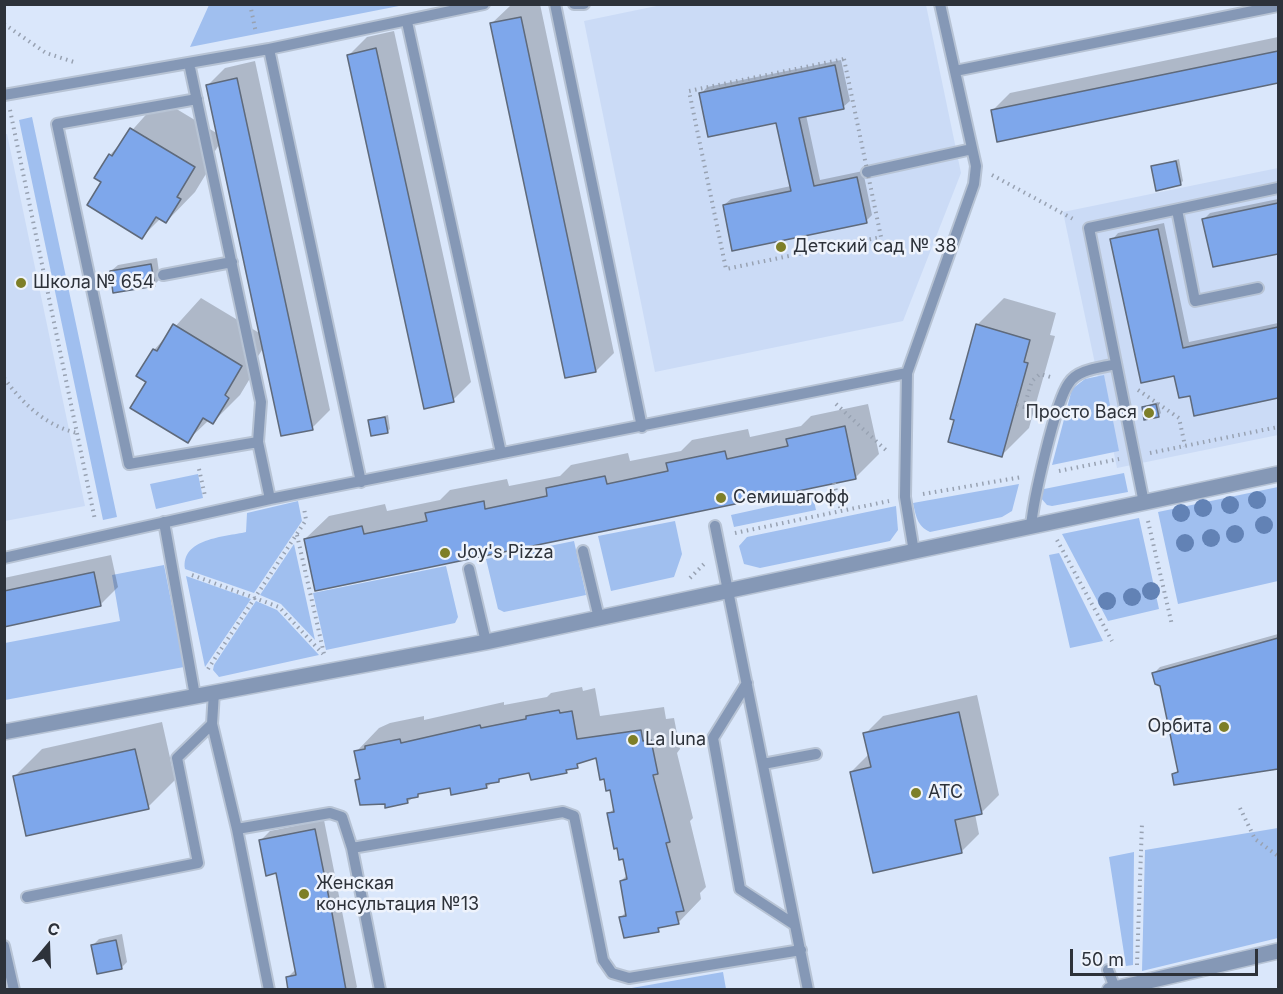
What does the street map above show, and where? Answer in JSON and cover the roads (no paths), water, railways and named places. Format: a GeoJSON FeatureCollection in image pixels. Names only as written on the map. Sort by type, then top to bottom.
{"type":"FeatureCollection","features":[{"type":"Feature","properties":{"kind":"street"},"geometry":{"type":"LineString","coordinates":[[4,732],[195,693],[214,692],[486,642],[1278,474]]}},
{"type":"Feature","properties":{"kind":"street"},"geometry":{"type":"LineString","coordinates":[[1112,989],[1278,951]]}},
{"type":"Feature","properties":{"kind":"lane"},"geometry":{"type":"LineString","coordinates":[[6,95],[264,50],[407,22],[484,4]]}},
{"type":"Feature","properties":{"kind":"lane"},"geometry":{"type":"LineString","coordinates":[[555,4],[642,427]]}},
{"type":"Feature","properties":{"kind":"lane"},"geometry":{"type":"LineString","coordinates":[[574,4],[585,4]]}},
{"type":"Feature","properties":{"kind":"lane"},"geometry":{"type":"LineString","coordinates":[[914,552],[905,497],[907,373],[974,184],[976,166],[940,4]]}},
{"type":"Feature","properties":{"kind":"lane"},"geometry":{"type":"LineString","coordinates":[[954,71],[1278,6]]}},
{"type":"Feature","properties":{"kind":"lane"},"geometry":{"type":"LineString","coordinates":[[407,22],[501,453]]}},
{"type":"Feature","properties":{"kind":"lane"},"geometry":{"type":"LineString","coordinates":[[264,50],[361,482]]}},
{"type":"Feature","properties":{"kind":"lane"},"geometry":{"type":"LineString","coordinates":[[189,63],[261,402],[258,442],[270,499]]}},
{"type":"Feature","properties":{"kind":"lane"},"geometry":{"type":"LineString","coordinates":[[197,99],[57,124],[129,464],[258,442]]}},
{"type":"Feature","properties":{"kind":"lane"},"geometry":{"type":"LineString","coordinates":[[867,172],[972,149]]}},
{"type":"Feature","properties":{"kind":"lane"},"geometry":{"type":"LineString","coordinates":[[1144,503],[1089,228],[1278,189]]}},
{"type":"Feature","properties":{"kind":"lane"},"geometry":{"type":"LineString","coordinates":[[1177,210],[1195,301],[1258,288]]}},
{"type":"Feature","properties":{"kind":"lane"},"geometry":{"type":"LineString","coordinates":[[163,275],[232,262]]}},
{"type":"Feature","properties":{"kind":"lane"},"geometry":{"type":"LineString","coordinates":[[1032,527],[1033,504],[1060,402],[1069,382],[1079,374],[1116,364]]}},
{"type":"Feature","properties":{"kind":"lane"},"geometry":{"type":"LineString","coordinates":[[4,558],[270,499],[907,373]]}},
{"type":"Feature","properties":{"kind":"lane"},"geometry":{"type":"LineString","coordinates":[[164,522],[195,693]]}},
{"type":"Feature","properties":{"kind":"lane"},"geometry":{"type":"LineString","coordinates":[[715,526],[808,990]]}},
{"type":"Feature","properties":{"kind":"lane"},"geometry":{"type":"LineString","coordinates":[[583,550],[599,618]]}},
{"type":"Feature","properties":{"kind":"lane"},"geometry":{"type":"LineString","coordinates":[[469,569],[486,642]]}},
{"type":"Feature","properties":{"kind":"lane"},"geometry":{"type":"LineString","coordinates":[[747,683],[713,738],[740,889],[795,925]]}},
{"type":"Feature","properties":{"kind":"lane"},"geometry":{"type":"LineString","coordinates":[[214,692],[212,724],[237,829],[269,990]]}},
{"type":"Feature","properties":{"kind":"lane"},"geometry":{"type":"LineString","coordinates":[[27,897],[198,863],[177,758],[212,724]]}},
{"type":"Feature","properties":{"kind":"lane"},"geometry":{"type":"LineString","coordinates":[[763,764],[816,754]]}},
{"type":"Feature","properties":{"kind":"lane"},"geometry":{"type":"LineString","coordinates":[[352,848],[563,812],[574,816],[603,960],[612,974],[629,978],[801,950]]}},
{"type":"Feature","properties":{"kind":"lane"},"geometry":{"type":"LineString","coordinates":[[237,829],[330,813],[342,817],[352,848],[380,990]]}},
{"type":"Feature","properties":{"kind":"lane"},"geometry":{"type":"LineString","coordinates":[[4,946],[14,990]]}},
{"type":"Feature","properties":{"kind":"lane"},"geometry":{"type":"LineString","coordinates":[[1108,970],[1112,989]]}},
{"type":"Feature","properties":{"kind":"place","name":"Детский сад № 38"},"geometry":{"type":"Point","coordinates":[781,247]}},
{"type":"Feature","properties":{"kind":"place","name":"Школа № 654"},"geometry":{"type":"Point","coordinates":[21,283]}},
{"type":"Feature","properties":{"kind":"place","name":"Просто Вася"},"geometry":{"type":"Point","coordinates":[1149,413]}},
{"type":"Feature","properties":{"kind":"place","name":"Семишагофф"},"geometry":{"type":"Point","coordinates":[721,498]}},
{"type":"Feature","properties":{"kind":"place","name":"Joy's Pizza"},"geometry":{"type":"Point","coordinates":[445,553]}},
{"type":"Feature","properties":{"kind":"place","name":"Орбита"},"geometry":{"type":"Point","coordinates":[1224,727]}},
{"type":"Feature","properties":{"kind":"place","name":"La luna"},"geometry":{"type":"Point","coordinates":[633,740]}},
{"type":"Feature","properties":{"kind":"place","name":"АТС"},"geometry":{"type":"Point","coordinates":[916,793]}},
{"type":"Feature","properties":{"kind":"place","name":"Женская консультация №13"},"geometry":{"type":"Point","coordinates":[304,894]}}]}
